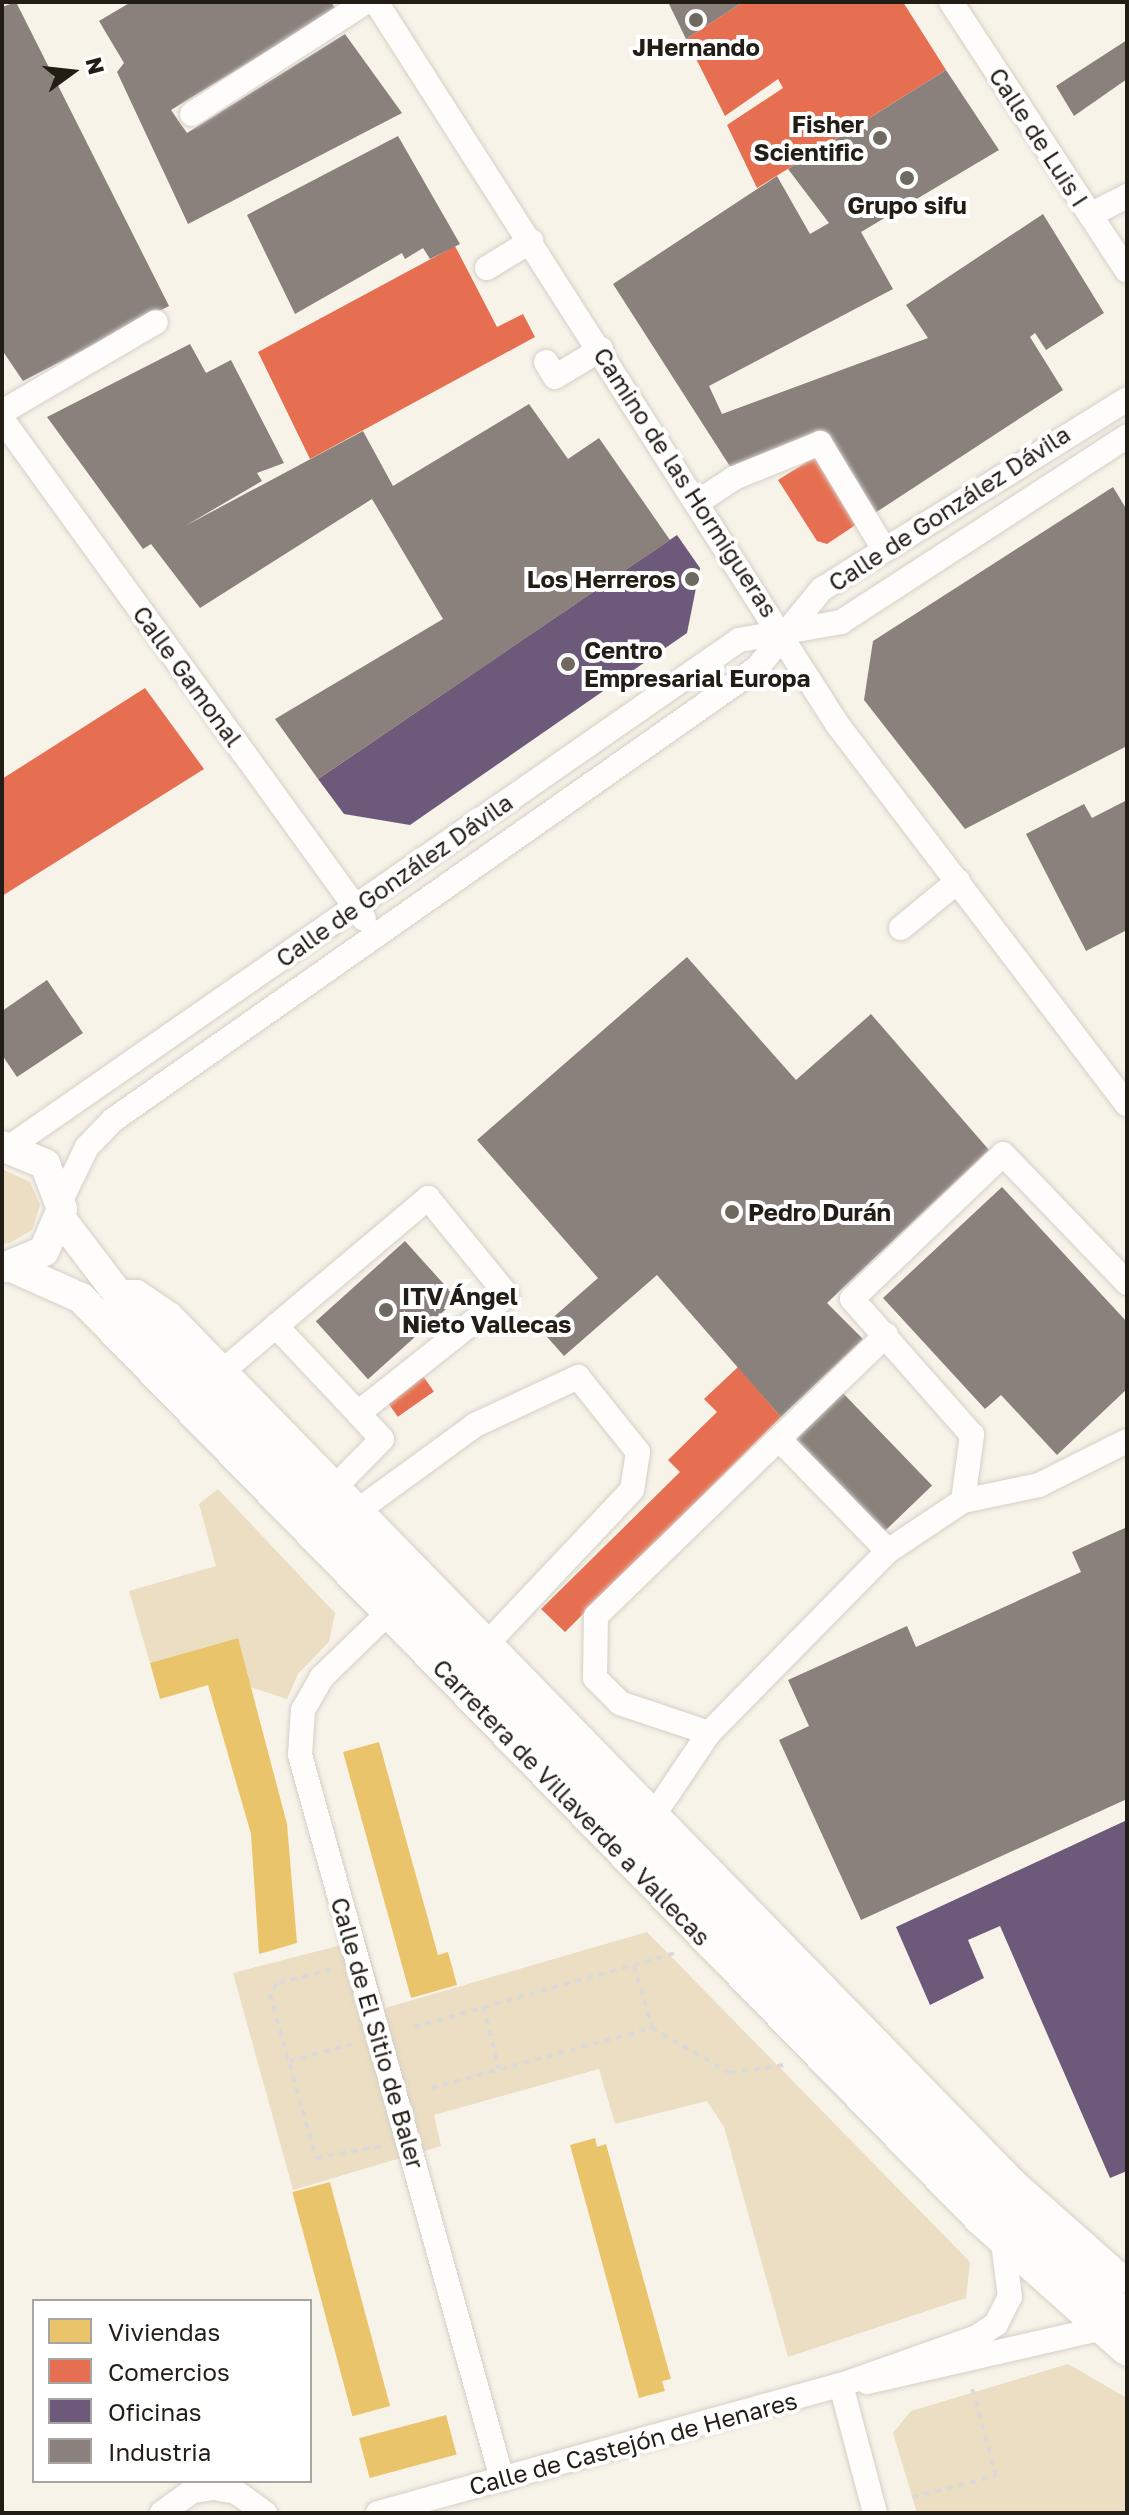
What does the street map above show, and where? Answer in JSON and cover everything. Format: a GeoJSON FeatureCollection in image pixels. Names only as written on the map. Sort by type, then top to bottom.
{"type":"FeatureCollection","features":[{"type":"Feature","properties":{"kind":"main road","name":"Carretera de Villaverde a Vallecas"},"geometry":{"type":"LineString","coordinates":[[7,1146],[45,1164],[61,1208],[122,1292],[125,1303],[976,2177],[1127,2316]]}},
{"type":"Feature","properties":{"kind":"main road"},"geometry":{"type":"LineString","coordinates":[[7,1267],[44,1251],[61,1208]]}},
{"type":"Feature","properties":{"kind":"main road","name":"Carretera de Villaverde a Vallecas"},"geometry":{"type":"LineString","coordinates":[[7,1267],[81,1298],[1003,2243],[1127,2351]]}},
{"type":"Feature","properties":{"kind":"street"},"geometry":{"type":"LineString","coordinates":[[192,114],[366,2]]}},
{"type":"Feature","properties":{"kind":"street","name":"Camino de las Hormigueras"},"geometry":{"type":"LineString","coordinates":[[376,2],[785,636],[837,724],[1127,1104]]}},
{"type":"Feature","properties":{"kind":"street","name":"Calle de Luis I"},"geometry":{"type":"LineString","coordinates":[[951,2],[1127,271]]}},
{"type":"Feature","properties":{"kind":"street"},"geometry":{"type":"LineString","coordinates":[[1090,215],[1127,196]]}},
{"type":"Feature","properties":{"kind":"street"},"geometry":{"type":"LineString","coordinates":[[487,268],[531,241]]}},
{"type":"Feature","properties":{"kind":"street"},"geometry":{"type":"LineString","coordinates":[[2,412],[156,322]]}},
{"type":"Feature","properties":{"kind":"street"},"geometry":{"type":"LineString","coordinates":[[546,362],[555,377],[601,349]]}},
{"type":"Feature","properties":{"kind":"street"},"geometry":{"type":"LineString","coordinates":[[1078,425],[1127,379]]}},
{"type":"Feature","properties":{"kind":"street","name":"Calle de González Dávila"},"geometry":{"type":"LineString","coordinates":[[61,1208],[105,1126],[374,932],[535,829],[757,668],[822,589],[1078,425],[1127,399]]}},
{"type":"Feature","properties":{"kind":"street","name":"Calle Gamonal"},"geometry":{"type":"LineString","coordinates":[[2,419],[374,932]]}},
{"type":"Feature","properties":{"kind":"street","name":"Calle de González Dávila"},"geometry":{"type":"LineString","coordinates":[[7,1146],[739,640],[785,636],[841,622],[1127,436]]}},
{"type":"Feature","properties":{"kind":"street"},"geometry":{"type":"LineString","coordinates":[[698,502],[734,478],[820,443],[884,549]]}},
{"type":"Feature","properties":{"kind":"street","name":"Calle de González Dávila"},"geometry":{"type":"LineString","coordinates":[[1098,457],[1127,445]]}},
{"type":"Feature","properties":{"kind":"street"},"geometry":{"type":"LineString","coordinates":[[901,928],[958,881]]}},
{"type":"Feature","properties":{"kind":"street"},"geometry":{"type":"LineString","coordinates":[[963,1501],[972,1435],[852,1299],[1003,1154],[1127,1283]]}},
{"type":"Feature","properties":{"kind":"street"},"geometry":{"type":"LineString","coordinates":[[225,1369],[428,1198],[507,1295],[358,1413]]}},
{"type":"Feature","properties":{"kind":"street"},"geometry":{"type":"LineString","coordinates":[[122,1292],[137,1292],[160,1306],[225,1369],[1015,2182],[1127,2281]]}},
{"type":"Feature","properties":{"kind":"street"},"geometry":{"type":"LineString","coordinates":[[276,1326],[382,1439],[337,1485]]}},
{"type":"Feature","properties":{"kind":"street"},"geometry":{"type":"LineString","coordinates":[[709,1733],[620,1703],[595,1678],[596,1616],[886,1335]]}},
{"type":"Feature","properties":{"kind":"street"},"geometry":{"type":"LineString","coordinates":[[360,1509],[475,1425],[578,1377],[638,1452],[632,1490],[489,1642]]}},
{"type":"Feature","properties":{"kind":"street"},"geometry":{"type":"LineString","coordinates":[[779,1439],[888,1551]]}},
{"type":"Feature","properties":{"kind":"street"},"geometry":{"type":"LineString","coordinates":[[655,1813],[709,1733],[888,1551],[963,1501],[1039,1485],[1127,1441]]}},
{"type":"Feature","properties":{"kind":"street","name":"Calle de El Sitio de Baler"},"geometry":{"type":"LineString","coordinates":[[387,1614],[322,1677],[303,1710],[300,1755],[502,2479]]}},
{"type":"Feature","properties":{"kind":"street","name":"Calle de Castejón de Henares"},"geometry":{"type":"LineString","coordinates":[[378,2513],[841,2385],[988,2331],[1010,2297],[1003,2243]]}},
{"type":"Feature","properties":{"kind":"street","name":"Calle de Castejón de Henares"},"geometry":{"type":"LineString","coordinates":[[841,2385],[910,2377],[1099,2329]]}},
{"type":"Feature","properties":{"kind":"street"},"geometry":{"type":"LineString","coordinates":[[841,2385],[875,2513]]}},
{"type":"Feature","properties":{"kind":"street"},"geometry":{"type":"LineString","coordinates":[[162,2513],[192,2491],[214,2488],[236,2492],[265,2513]]}},
{"type":"Feature","properties":{"kind":"path"},"geometry":{"type":"LineString","coordinates":[[414,2027],[676,1953]]}},
{"type":"Feature","properties":{"kind":"path"},"geometry":{"type":"LineString","coordinates":[[634,1966],[652,2028],[730,2073],[784,2065]]}},
{"type":"Feature","properties":{"kind":"path"},"geometry":{"type":"LineString","coordinates":[[331,1969],[276,1984],[270,1995],[288,2061],[316,2158],[381,2146]]}},
{"type":"Feature","properties":{"kind":"path"},"geometry":{"type":"LineString","coordinates":[[483,2007],[499,2069]]}},
{"type":"Feature","properties":{"kind":"path"},"geometry":{"type":"LineString","coordinates":[[431,2088],[652,2028]]}},
{"type":"Feature","properties":{"kind":"path"},"geometry":{"type":"LineString","coordinates":[[288,2061],[352,2044]]}},
{"type":"Feature","properties":{"kind":"path"},"geometry":{"type":"LineString","coordinates":[[912,2497],[996,2476],[971,2384]]}},
{"type":"Feature","properties":{"kind":"shaded area"},"geometry":{"type":"Polygon","coordinates":[[[2,1169],[30,1182],[40,1205],[32,1230],[10,1243],[2,1244],[2,1169]]]}},
{"type":"Feature","properties":{"kind":"shaded area"},"geometry":{"type":"Polygon","coordinates":[[[218,1489],[335,1613],[329,1642],[298,1674],[287,1699],[247,1686],[238,1638],[150,1663],[129,1591],[216,1566],[199,1504],[218,1489]]]}},
{"type":"Feature","properties":{"kind":"shaded area"},"geometry":{"type":"Polygon","coordinates":[[[647,1932],[970,2262],[966,2298],[788,2357],[724,2127],[707,2101],[615,2124],[599,2069],[434,2115],[441,2146],[293,2190],[233,1973],[365,1939],[385,2008],[647,1932]]]}},
{"type":"Feature","properties":{"kind":"shaded area"},"geometry":{"type":"Polygon","coordinates":[[[1068,2364],[1127,2398],[1127,2513],[917,2513],[893,2433],[911,2411],[1068,2364]]]}},
{"type":"Feature","properties":{"kind":"building: Viviendas"},"geometry":{"type":"Polygon","coordinates":[[[238,1638],[287,1824],[297,1943],[259,1954],[251,1834],[208,1685],[160,1699],[150,1663],[238,1638]]]}},
{"type":"Feature","properties":{"kind":"building: Viviendas"},"geometry":{"type":"Polygon","coordinates":[[[379,1742],[438,1955],[448,1952],[457,1985],[411,1998],[343,1752],[379,1742]]]}},
{"type":"Feature","properties":{"kind":"building: Viviendas"},"geometry":{"type":"Polygon","coordinates":[[[595,2138],[597,2147],[606,2144],[671,2379],[662,2381],[665,2391],[639,2398],[570,2145],[595,2138]]]}},
{"type":"Feature","properties":{"kind":"building: Viviendas"},"geometry":{"type":"Polygon","coordinates":[[[330,2182],[390,2406],[352,2416],[292,2192],[330,2182]]]}},
{"type":"Feature","properties":{"kind":"building: Viviendas"},"geometry":{"type":"Polygon","coordinates":[[[446,2415],[457,2455],[370,2478],[359,2438],[446,2415]]]}},
{"type":"Feature","properties":{"kind":"building: Comercios"},"geometry":{"type":"Polygon","coordinates":[[[743,2],[903,2],[946,70],[757,188],[727,125],[783,88],[778,79],[725,116],[686,39],[743,2]]]}},
{"type":"Feature","properties":{"kind":"building: Comercios"},"geometry":{"type":"Polygon","coordinates":[[[455,246],[497,327],[523,314],[535,337],[310,459],[258,352],[455,246]]]}},
{"type":"Feature","properties":{"kind":"building: Comercios"},"geometry":{"type":"Polygon","coordinates":[[[818,455],[860,522],[827,544],[817,541],[778,480],[818,455]]]}},
{"type":"Feature","properties":{"kind":"building: Comercios"},"geometry":{"type":"Polygon","coordinates":[[[145,688],[204,769],[2,896],[2,779],[145,688]]]}},
{"type":"Feature","properties":{"kind":"building: Comercios"},"geometry":{"type":"Polygon","coordinates":[[[738,1367],[781,1417],[565,1632],[541,1609],[680,1472],[668,1460],[717,1412],[704,1399],[738,1367]]]}},
{"type":"Feature","properties":{"kind":"building: Comercios"},"geometry":{"type":"Polygon","coordinates":[[[423,1376],[434,1392],[398,1417],[387,1401],[423,1376]]]}},
{"type":"Feature","properties":{"kind":"building: Oficinas","name":"Centro Empresarial Europa"},"geometry":{"type":"Polygon","coordinates":[[[677,535],[700,568],[687,633],[410,825],[344,814],[318,779],[677,535]]]}},
{"type":"Feature","properties":{"kind":"building: Oficinas"},"geometry":{"type":"Polygon","coordinates":[[[1127,1820],[1127,2171],[1110,2178],[1000,1926],[968,1940],[984,1978],[930,2005],[896,1927],[1127,1820]]]}},
{"type":"Feature","properties":{"kind":"building: Industria"},"geometry":{"type":"Polygon","coordinates":[[[16,2],[169,306],[23,381],[2,350],[2,7],[16,2]]]}},
{"type":"Feature","properties":{"kind":"building: Industria"},"geometry":{"type":"Polygon","coordinates":[[[131,2],[331,2],[336,9],[171,110],[187,133],[345,34],[402,113],[188,224],[117,72],[124,63],[99,21],[131,2]]]}},
{"type":"Feature","properties":{"kind":"building: Industria","name":"JHernando"},"geometry":{"type":"Polygon","coordinates":[[[668,2],[743,2],[686,39],[668,2]]]}},
{"type":"Feature","properties":{"kind":"building: Industria"},"geometry":{"type":"Polygon","coordinates":[[[1127,40],[1127,79],[1074,116],[1056,86],[1127,40]]]}},
{"type":"Feature","properties":{"kind":"building: Industria"},"geometry":{"type":"Polygon","coordinates":[[[946,70],[999,150],[861,232],[893,289],[709,386],[722,414],[928,338],[906,305],[1043,214],[1104,313],[1046,350],[1035,333],[1030,337],[1063,390],[875,513],[824,432],[731,468],[613,284],[777,176],[810,234],[829,223],[788,169],[946,70]]]}},
{"type":"Feature","properties":{"kind":"building: Industria"},"geometry":{"type":"Polygon","coordinates":[[[398,136],[460,244],[430,259],[423,248],[405,259],[402,253],[295,314],[247,215],[398,136]]]}},
{"type":"Feature","properties":{"kind":"building: Industria"},"geometry":{"type":"Polygon","coordinates":[[[190,344],[206,373],[231,360],[284,463],[257,473],[262,481],[185,526],[363,431],[393,486],[529,404],[568,459],[599,438],[670,540],[318,779],[275,719],[443,619],[372,499],[200,608],[151,544],[143,549],[47,417],[190,344]]]}},
{"type":"Feature","properties":{"kind":"building: Industria"},"geometry":{"type":"Polygon","coordinates":[[[1113,487],[1127,510],[1127,746],[965,829],[864,700],[873,641],[1113,487]]]}},
{"type":"Feature","properties":{"kind":"building: Industria"},"geometry":{"type":"Polygon","coordinates":[[[1127,800],[1127,930],[1086,951],[1026,834],[1084,804],[1092,818],[1127,800]]]}},
{"type":"Feature","properties":{"kind":"building: Industria","name":"Pedro Durán"},"geometry":{"type":"Polygon","coordinates":[[[687,957],[796,1080],[871,1014],[989,1150],[827,1303],[863,1339],[781,1417],[657,1275],[564,1356],[540,1329],[598,1278],[477,1140],[687,957]]]}},
{"type":"Feature","properties":{"kind":"building: Industria"},"geometry":{"type":"Polygon","coordinates":[[[47,980],[83,1033],[17,1077],[2,1055],[2,1011],[47,980]]]}},
{"type":"Feature","properties":{"kind":"building: Industria"},"geometry":{"type":"Polygon","coordinates":[[[1002,1187],[1127,1322],[1127,1389],[1057,1455],[1001,1395],[985,1409],[883,1298],[1002,1187]]]}},
{"type":"Feature","properties":{"kind":"building: Industria","name":"ITV Ángel Nieto Vallecas"},"geometry":{"type":"Polygon","coordinates":[[[405,1241],[457,1299],[368,1379],[316,1321],[405,1241]]]}},
{"type":"Feature","properties":{"kind":"building: Industria"},"geometry":{"type":"Polygon","coordinates":[[[839,1389],[932,1485],[882,1533],[789,1437],[839,1389]]]}},
{"type":"Feature","properties":{"kind":"building: Industria"},"geometry":{"type":"Polygon","coordinates":[[[1127,1527],[1127,1799],[861,1920],[779,1740],[809,1726],[788,1680],[907,1626],[916,1647],[1081,1572],[1072,1552],[1127,1527]]]}},
{"type":"Feature","properties":{"kind":"place","name":"JHernando"},"geometry":{"type":"Point","coordinates":[696,20]}},
{"type":"Feature","properties":{"kind":"place","name":"Fisher Scientific"},"geometry":{"type":"Point","coordinates":[880,138]}},
{"type":"Feature","properties":{"kind":"place","name":"Grupo sifu"},"geometry":{"type":"Point","coordinates":[907,178]}},
{"type":"Feature","properties":{"kind":"place","name":"Los Herreros"},"geometry":{"type":"Point","coordinates":[692,579]}},
{"type":"Feature","properties":{"kind":"place","name":"Centro Empresarial Europa"},"geometry":{"type":"Point","coordinates":[568,664]}},
{"type":"Feature","properties":{"kind":"place","name":"Pedro Durán"},"geometry":{"type":"Point","coordinates":[732,1212]}},
{"type":"Feature","properties":{"kind":"place","name":"ITV Ángel Nieto Vallecas"},"geometry":{"type":"Point","coordinates":[386,1310]}}]}
